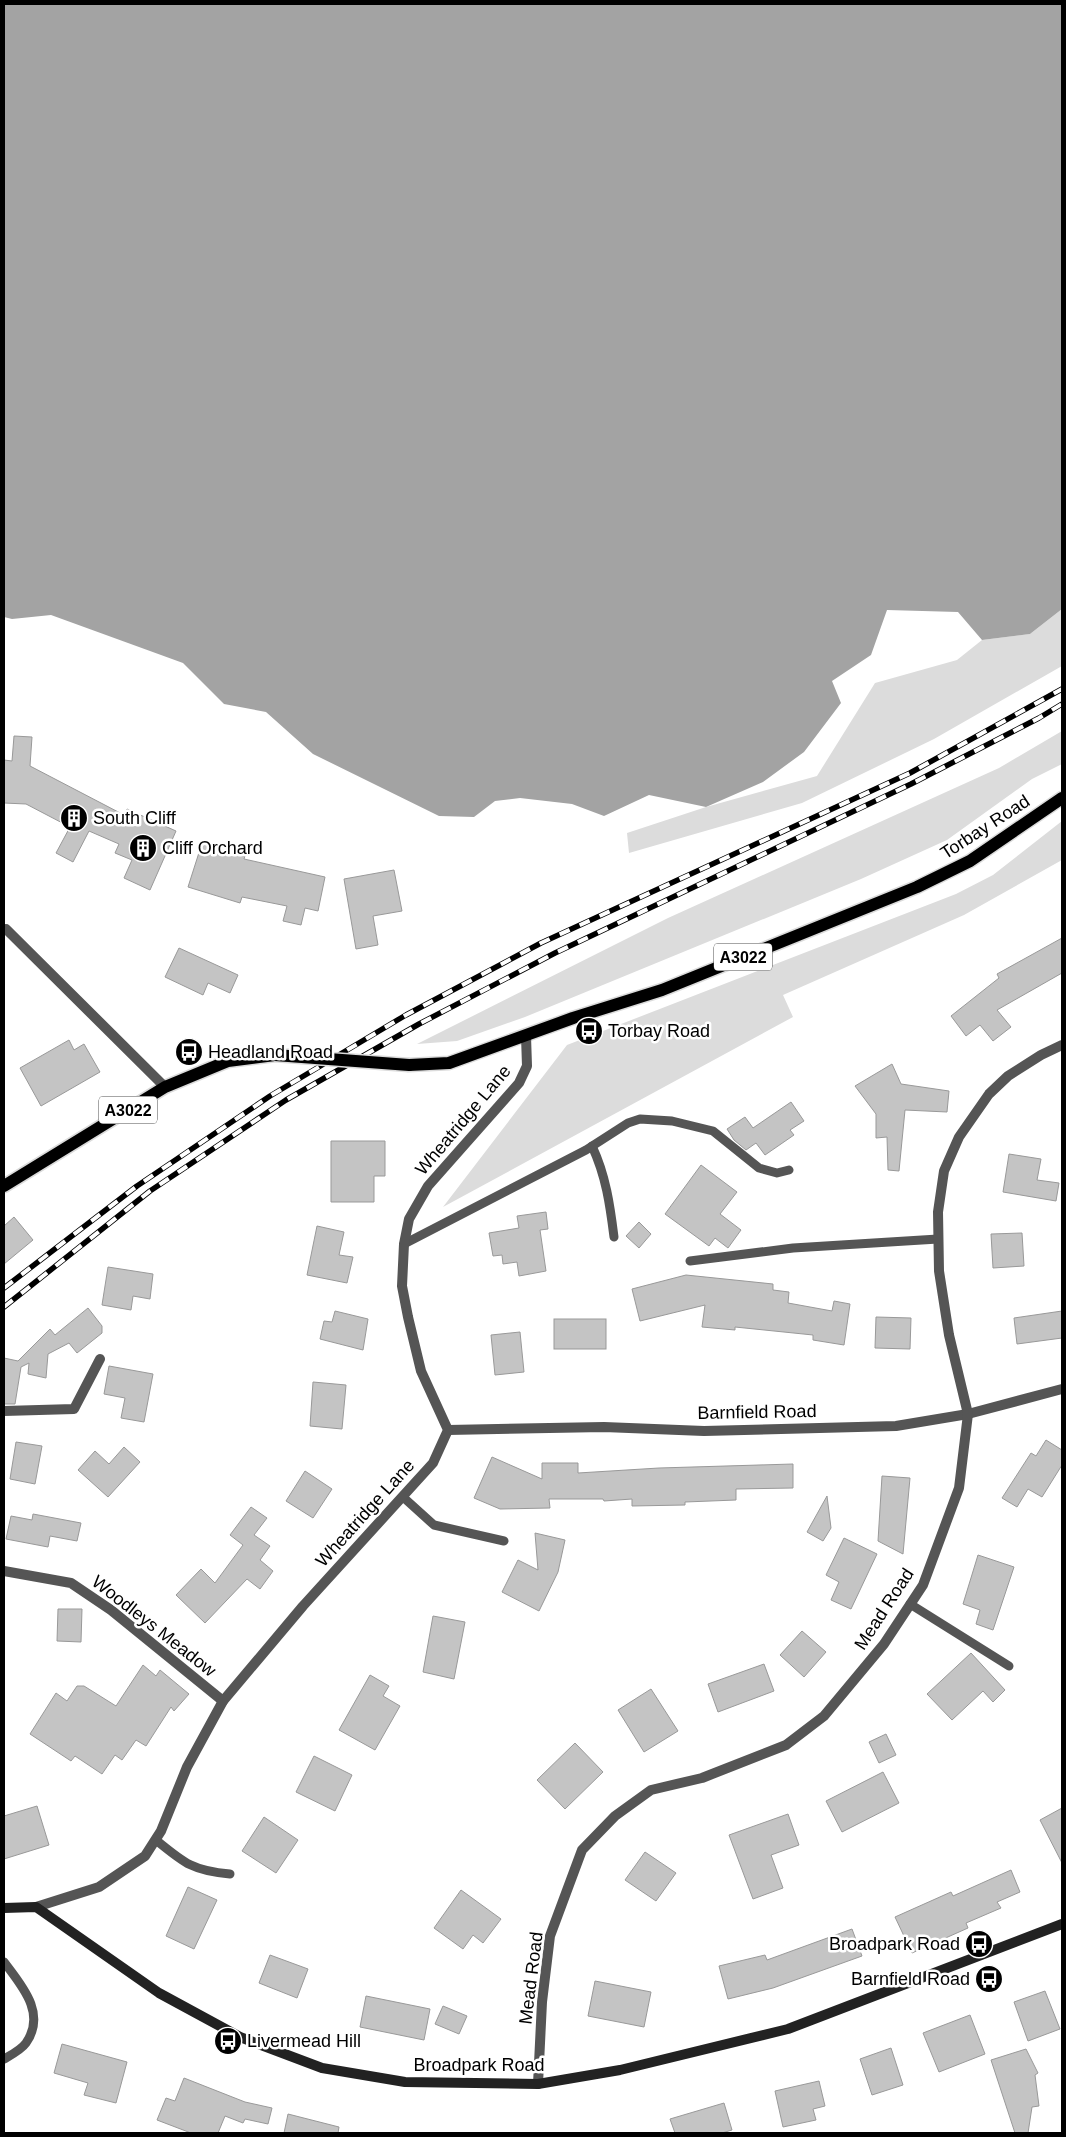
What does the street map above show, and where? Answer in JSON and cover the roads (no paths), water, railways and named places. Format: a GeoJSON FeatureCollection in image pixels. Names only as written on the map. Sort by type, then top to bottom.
{"type":"FeatureCollection","features":[{"type":"Feature","properties":{"kind":"main road","name":"Torbay Road"},"geometry":{"type":"LineString","coordinates":[[4,1186],[165,1087],[228,1061],[275,1055],[409,1066],[449,1064],[573,1018],[662,990],[917,887],[970,862],[1062,798]]}},
{"type":"Feature","properties":{"kind":"street"},"geometry":{"type":"LineString","coordinates":[[6,929],[165,1087]]}},
{"type":"Feature","properties":{"kind":"street","name":"Wheatridge Lane"},"geometry":{"type":"LineString","coordinates":[[4,1908],[36,1906],[99,1887],[145,1856],[156,1840],[187,1767],[223,1701],[303,1606],[433,1463],[448,1430],[421,1372],[402,1286],[404,1244],[409,1219],[428,1186],[519,1083],[526,1066],[526,1036]]}},
{"type":"Feature","properties":{"kind":"street","name":"Mead Road"},"geometry":{"type":"LineString","coordinates":[[538,2084],[542,2002],[550,1936],[582,1850],[615,1816],[651,1790],[702,1778],[786,1745],[824,1716],[884,1644],[923,1584],[959,1488],[968,1414],[949,1335],[939,1271],[938,1212],[944,1171],[959,1137],[989,1094],[1008,1076],[1041,1055],[1062,1045]]}},
{"type":"Feature","properties":{"kind":"street"},"geometry":{"type":"LineString","coordinates":[[4,1410],[74,1409],[100,1359]]}},
{"type":"Feature","properties":{"kind":"street","name":"Barnfield Road"},"geometry":{"type":"LineString","coordinates":[[448,1430],[604,1427],[704,1431],[896,1426],[968,1414],[1062,1389]]}},
{"type":"Feature","properties":{"kind":"street","name":"Woodleys Meadow"},"geometry":{"type":"LineString","coordinates":[[4,1570],[72,1583],[110,1610],[223,1701]]}},
{"type":"Feature","properties":{"kind":"street","name":"Broadpark Road"},"geometry":{"type":"LineString","coordinates":[[36,1906],[159,1993],[240,2037],[322,2068],[405,2082],[538,2084],[620,2070],[788,2030],[1062,1924]]}},
{"type":"Feature","properties":{"kind":"lane"},"geometry":{"type":"LineString","coordinates":[[404,1244],[592,1146],[628,1123],[654,1118],[692,1124],[713,1131],[760,1168],[777,1173],[788,1170]]}},
{"type":"Feature","properties":{"kind":"lane"},"geometry":{"type":"LineString","coordinates":[[592,1146],[601,1166],[609,1196],[614,1237]]}},
{"type":"Feature","properties":{"kind":"lane"},"geometry":{"type":"LineString","coordinates":[[690,1261],[793,1248],[938,1240]]}},
{"type":"Feature","properties":{"kind":"lane"},"geometry":{"type":"LineString","coordinates":[[402,1497],[434,1525],[504,1541]]}},
{"type":"Feature","properties":{"kind":"lane"},"geometry":{"type":"LineString","coordinates":[[910,1604],[1009,1666]]}},
{"type":"Feature","properties":{"kind":"lane"},"geometry":{"type":"LineString","coordinates":[[156,1840],[193,1868],[207,1872],[230,1874]]}},
{"type":"Feature","properties":{"kind":"lane"},"geometry":{"type":"LineString","coordinates":[[4,1962],[30,1996],[33,2011],[30,2034],[26,2044],[4,2059]]}},
{"type":"Feature","properties":{"kind":"railway"},"geometry":{"type":"LineString","coordinates":[[4,1288],[137,1186],[270,1096],[406,1015],[541,943],[910,773],[1062,689]]}},
{"type":"Feature","properties":{"kind":"railway"},"geometry":{"type":"LineString","coordinates":[[4,1307],[150,1191],[286,1100],[419,1024],[555,953],[911,784],[1039,718],[1062,704]]}},
{"type":"Feature","properties":{"kind":"place","name":"South Cliff"},"geometry":{"type":"Point","coordinates":[74,818]}},
{"type":"Feature","properties":{"kind":"place","name":"Cliff Orchard"},"geometry":{"type":"Point","coordinates":[143,848]}},
{"type":"Feature","properties":{"kind":"place","name":"Torbay Road"},"geometry":{"type":"Point","coordinates":[589,1031]}},
{"type":"Feature","properties":{"kind":"place","name":"Headland Road"},"geometry":{"type":"Point","coordinates":[189,1052]}},
{"type":"Feature","properties":{"kind":"place","name":"Broadpark Road"},"geometry":{"type":"Point","coordinates":[979,1944]}},
{"type":"Feature","properties":{"kind":"place","name":"Barnfield Road"},"geometry":{"type":"Point","coordinates":[989,1979]}},
{"type":"Feature","properties":{"kind":"place","name":"Livermead Hill"},"geometry":{"type":"Point","coordinates":[228,2041]}}]}
